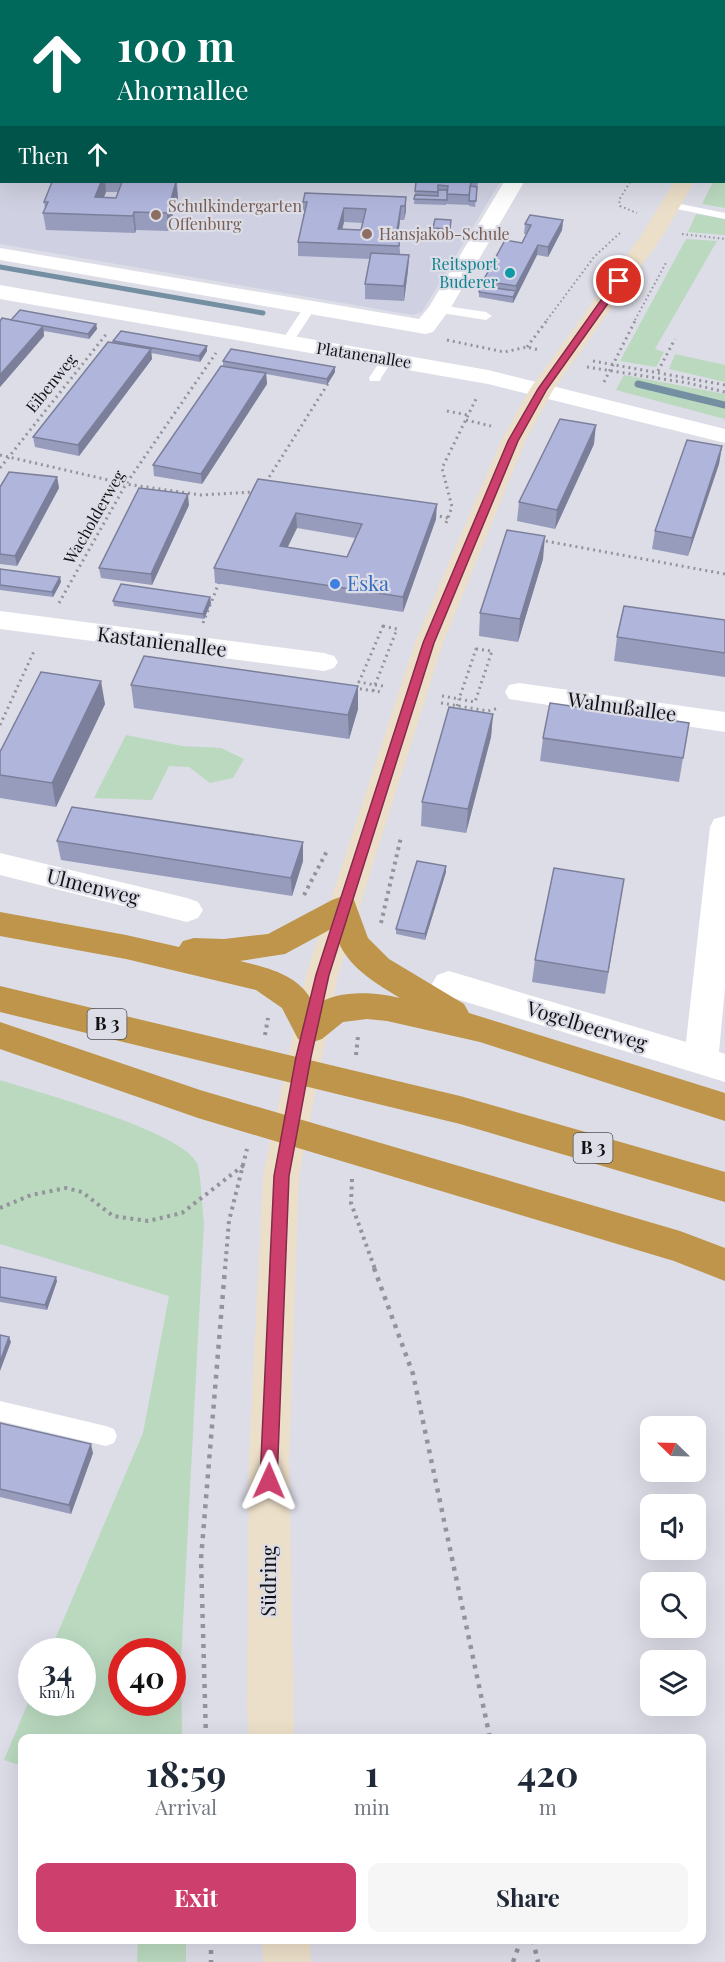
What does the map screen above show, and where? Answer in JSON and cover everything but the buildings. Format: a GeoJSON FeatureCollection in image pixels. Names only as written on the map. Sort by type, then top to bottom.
{"type":"FeatureCollection","features":[{"type":"Feature","properties":{"kind":"highway"},"geometry":{"type":"LineString","coordinates":[[126,947],[224,951],[274,945],[343,908],[354,944],[377,968],[480,1029]]}},
{"type":"Feature","properties":{"kind":"highway"},"geometry":{"type":"LineString","coordinates":[[0,924],[126,947],[266,980],[296,999],[310,1030],[334,1010],[367,1006],[480,1029],[725,1107]]}},
{"type":"Feature","properties":{"kind":"highway","name":"B 3"},"geometry":{"type":"LineString","coordinates":[[0,999],[460,1110],[725,1187]]}},
{"type":"Feature","properties":{"kind":"highway"},"geometry":{"type":"LineString","coordinates":[[0,1035],[198,1104],[680,1247],[725,1265]]}},
{"type":"Feature","properties":{"kind":"street","name":"Platanenallee"},"geometry":{"type":"LineString","coordinates":[[0,254],[425,327],[439,309],[513,183]]}},
{"type":"Feature","properties":{"kind":"street"},"geometry":{"type":"LineString","coordinates":[[542,389],[565,356],[681,208],[684,183]]}},
{"type":"Feature","properties":{"kind":"street","name":"Platanenallee"},"geometry":{"type":"LineString","coordinates":[[0,292],[388,358],[542,389],[725,436]]}},
{"type":"Feature","properties":{"kind":"street","name":"Südring"},"geometry":{"type":"LineString","coordinates":[[271,1734],[269,1459],[281,1176],[310,1030],[322,975],[429,643],[513,441],[542,389]]}},
{"type":"Feature","properties":{"kind":"street","name":"Kastanienallee"},"geometry":{"type":"LineString","coordinates":[[0,620],[44,628],[324,662]]}},
{"type":"Feature","properties":{"kind":"street","name":"Walnußallee"},"geometry":{"type":"LineString","coordinates":[[519,692],[725,722]]}},
{"type":"Feature","properties":{"kind":"street"},"geometry":{"type":"LineString","coordinates":[[713,1064],[725,827]]}},
{"type":"Feature","properties":{"kind":"street","name":"Ulmenweg"},"geometry":{"type":"LineString","coordinates":[[0,864],[187,910]]}},
{"type":"Feature","properties":{"kind":"street","name":"Vogelbeerweg"},"geometry":{"type":"LineString","coordinates":[[449,984],[713,1064]]}},
{"type":"Feature","properties":{"kind":"street"},"geometry":{"type":"LineString","coordinates":[[286,1944],[287,1962]]}},
{"type":"Feature","properties":{"kind":"lane"},"geometry":{"type":"LineString","coordinates":[[681,208],[725,216]]}},
{"type":"Feature","properties":{"kind":"lane"},"geometry":{"type":"LineString","coordinates":[[286,342],[310,307]]}},
{"type":"Feature","properties":{"kind":"lane"},"geometry":{"type":"LineString","coordinates":[[439,309],[486,316]]}},
{"type":"Feature","properties":{"kind":"lane"},"geometry":{"type":"LineString","coordinates":[[375,378],[388,358]]}},
{"type":"Feature","properties":{"kind":"lane"},"geometry":{"type":"LineString","coordinates":[[0,1412],[106,1437]]}},
{"type":"Feature","properties":{"kind":"path"},"geometry":{"type":"LineString","coordinates":[[629,183],[619,200],[620,206],[637,213]]}},
{"type":"Feature","properties":{"kind":"path"},"geometry":{"type":"LineString","coordinates":[[678,241],[681,234],[681,208]]}},
{"type":"Feature","properties":{"kind":"path"},"geometry":{"type":"LineString","coordinates":[[425,327],[436,338],[504,352],[527,347],[594,257],[624,229]]}},
{"type":"Feature","properties":{"kind":"path"},"geometry":{"type":"LineString","coordinates":[[681,234],[725,239]]}},
{"type":"Feature","properties":{"kind":"path"},"geometry":{"type":"LineString","coordinates":[[667,261],[608,371],[688,383],[725,392]]}},
{"type":"Feature","properties":{"kind":"path","name":"Eibenweg"},"geometry":{"type":"LineString","coordinates":[[0,468],[123,314]]}},
{"type":"Feature","properties":{"kind":"path","name":"Wacholderweg"},"geometry":{"type":"LineString","coordinates":[[0,725],[44,628],[126,484],[231,333]]}},
{"type":"Feature","properties":{"kind":"path"},"geometry":{"type":"LineString","coordinates":[[658,371],[675,339]]}},
{"type":"Feature","properties":{"kind":"path"},"geometry":{"type":"LineString","coordinates":[[262,486],[347,352]]}},
{"type":"Feature","properties":{"kind":"path"},"geometry":{"type":"LineString","coordinates":[[565,356],[658,371],[725,385]]}},
{"type":"Feature","properties":{"kind":"path"},"geometry":{"type":"LineString","coordinates":[[447,411],[468,415]]}},
{"type":"Feature","properties":{"kind":"path"},"geometry":{"type":"LineString","coordinates":[[0,455],[126,484],[201,495],[256,492],[251,503]]}},
{"type":"Feature","properties":{"kind":"path"},"geometry":{"type":"LineString","coordinates":[[426,514],[448,518]]}},
{"type":"Feature","properties":{"kind":"path"},"geometry":{"type":"LineString","coordinates":[[532,539],[725,574]]}},
{"type":"Feature","properties":{"kind":"path"},"geometry":{"type":"LineString","coordinates":[[193,646],[220,580]]}},
{"type":"Feature","properties":{"kind":"path"},"geometry":{"type":"LineString","coordinates":[[359,682],[383,626],[397,629],[373,691]]}},
{"type":"Feature","properties":{"kind":"path"},"geometry":{"type":"LineString","coordinates":[[457,706],[476,649],[492,651],[475,702]]}},
{"type":"Feature","properties":{"kind":"path"},"geometry":{"type":"LineString","coordinates":[[324,662],[336,685],[386,692]]}},
{"type":"Feature","properties":{"kind":"path"},"geometry":{"type":"LineString","coordinates":[[438,714],[445,692]]}},
{"type":"Feature","properties":{"kind":"path"},"geometry":{"type":"LineString","coordinates":[[441,703],[488,711],[508,706],[519,692]]}},
{"type":"Feature","properties":{"kind":"path"},"geometry":{"type":"LineString","coordinates":[[377,968],[380,927],[402,831]]}},
{"type":"Feature","properties":{"kind":"path"},"geometry":{"type":"LineString","coordinates":[[356,1065],[356,1042],[367,1006]]}},
{"type":"Feature","properties":{"kind":"path"},"geometry":{"type":"LineString","coordinates":[[0,1208],[32,1195],[66,1188],[82,1192],[113,1216],[148,1221],[182,1214],[244,1165]]}},
{"type":"Feature","properties":{"kind":"path"},"geometry":{"type":"LineString","coordinates":[[352,1169],[351,1203],[413,1374],[489,1734]]}},
{"type":"Feature","properties":{"kind":"path"},"geometry":{"type":"LineString","coordinates":[[211,1944],[211,1962]]}},
{"type":"Feature","properties":{"kind":"path"},"geometry":{"type":"LineString","coordinates":[[513,1962],[520,1944]]}},
{"type":"Feature","properties":{"kind":"path"},"geometry":{"type":"LineString","coordinates":[[534,1944],[538,1962]]}},
{"type":"Feature","properties":{"kind":"shaded area"},"geometry":{"type":"Polygon","coordinates":[[[0,183],[499,183],[422,312],[413,315],[0,244],[0,183]]]}},
{"type":"Feature","properties":{"kind":"green space"},"geometry":{"type":"Polygon","coordinates":[[[712,183],[725,183],[725,208],[702,204],[712,183]]]}},
{"type":"Feature","properties":{"kind":"green space"},"geometry":{"type":"Polygon","coordinates":[[[696,214],[725,219],[725,235],[688,232],[696,214]]]}},
{"type":"Feature","properties":{"kind":"green space"},"geometry":{"type":"Polygon","coordinates":[[[686,239],[717,241],[655,349],[664,352],[656,367],[620,361],[686,239]]]}},
{"type":"Feature","properties":{"kind":"green space"},"geometry":{"type":"Polygon","coordinates":[[[675,354],[725,365],[725,382],[669,369],[675,354]]]}},
{"type":"Feature","properties":{"kind":"green space"},"geometry":{"type":"Polygon","coordinates":[[[624,375],[725,394],[725,419],[616,390],[624,375]]]}},
{"type":"Feature","properties":{"kind":"green space"},"geometry":{"type":"Polygon","coordinates":[[[126,735],[182,746],[221,748],[244,759],[233,778],[210,783],[189,767],[169,766],[152,800],[94,798],[126,735]]]}},
{"type":"Feature","properties":{"kind":"green space"},"geometry":{"type":"Polygon","coordinates":[[[0,1080],[106,1114],[165,1138],[185,1151],[197,1163],[200,1174],[204,1222],[182,1638],[108,1638],[108,1716],[182,1716],[182,1734],[18,1734],[18,1765],[4,1760],[23,1716],[96,1716],[96,1638],[56,1638],[143,1433],[169,1296],[0,1244],[0,1080]]]}},
{"type":"Feature","properties":{"kind":"green space"},"geometry":{"type":"Polygon","coordinates":[[[138,1944],[186,1944],[186,1962],[137,1962],[138,1944]]]}},
{"type":"Feature","properties":{"kind":"waterway"},"geometry":{"type":"LineString","coordinates":[[0,267],[263,313]]}},
{"type":"Feature","properties":{"kind":"waterway"},"geometry":{"type":"LineString","coordinates":[[638,384],[725,405]]}},
{"type":"Feature","properties":{"kind":"place","name":"Schulkindergarten Offenburg"},"geometry":{"type":"Point","coordinates":[156,215]}},
{"type":"Feature","properties":{"kind":"place","name":"Hansjakob-Schule"},"geometry":{"type":"Point","coordinates":[367,234]}},
{"type":"Feature","properties":{"kind":"place","name":"Reitsport Buderer"},"geometry":{"type":"Point","coordinates":[510,273]}},
{"type":"Feature","properties":{"kind":"place","name":"Eska"},"geometry":{"type":"Point","coordinates":[335,584]}},
{"type":"Feature","properties":{"kind":"route"},"geometry":{"type":"LineString","coordinates":[[269,1481],[281,1176],[303,1057],[322,975],[429,643],[513,441],[542,389],[619,281]]}}]}
